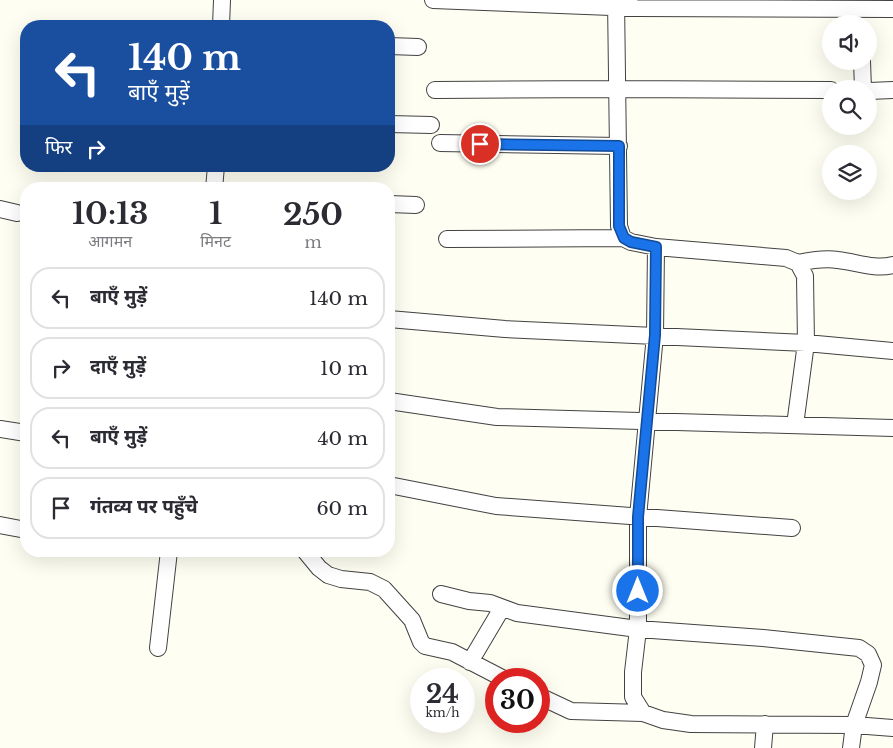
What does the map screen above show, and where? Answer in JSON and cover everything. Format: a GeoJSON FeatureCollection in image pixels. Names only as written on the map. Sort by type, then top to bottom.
{"type":"FeatureCollection","features":[{"type":"Feature","properties":{"kind":"street"},"geometry":{"type":"LineString","coordinates":[[221,20],[222,0]]}},
{"type":"Feature","properties":{"kind":"street"},"geometry":{"type":"LineString","coordinates":[[433,0],[861,11],[893,9]]}},
{"type":"Feature","properties":{"kind":"street"},"geometry":{"type":"LineString","coordinates":[[616,4],[619,226],[624,238]]}},
{"type":"Feature","properties":{"kind":"street"},"geometry":{"type":"LineString","coordinates":[[395,46],[418,47]]}},
{"type":"Feature","properties":{"kind":"street"},"geometry":{"type":"LineString","coordinates":[[435,90],[822,90]]}},
{"type":"Feature","properties":{"kind":"street"},"geometry":{"type":"LineString","coordinates":[[877,91],[893,90]]}},
{"type":"Feature","properties":{"kind":"street"},"geometry":{"type":"LineString","coordinates":[[395,124],[431,125]]}},
{"type":"Feature","properties":{"kind":"street"},"geometry":{"type":"LineString","coordinates":[[440,143],[619,146]]}},
{"type":"Feature","properties":{"kind":"street"},"geometry":{"type":"LineString","coordinates":[[395,204],[416,206]]}},
{"type":"Feature","properties":{"kind":"street"},"geometry":{"type":"LineString","coordinates":[[0,209],[17,213]]}},
{"type":"Feature","properties":{"kind":"street"},"geometry":{"type":"LineString","coordinates":[[447,239],[624,238],[631,242],[656,247],[786,258],[798,263],[822,259],[839,260],[875,267],[893,265]]}},
{"type":"Feature","properties":{"kind":"street"},"geometry":{"type":"LineString","coordinates":[[643,713],[633,697],[633,672],[638,628],[638,517],[655,335],[656,247]]}},
{"type":"Feature","properties":{"kind":"street"},"geometry":{"type":"LineString","coordinates":[[794,425],[806,342],[805,276],[798,263]]}},
{"type":"Feature","properties":{"kind":"street"},"geometry":{"type":"LineString","coordinates":[[395,320],[505,329],[806,342],[893,351]]}},
{"type":"Feature","properties":{"kind":"street"},"geometry":{"type":"LineString","coordinates":[[395,402],[497,417],[893,428]]}},
{"type":"Feature","properties":{"kind":"street"},"geometry":{"type":"LineString","coordinates":[[0,429],[20,433]]}},
{"type":"Feature","properties":{"kind":"street"},"geometry":{"type":"LineString","coordinates":[[395,486],[496,506],[792,528]]}},
{"type":"Feature","properties":{"kind":"street"},"geometry":{"type":"LineString","coordinates":[[0,525],[20,529]]}},
{"type":"Feature","properties":{"kind":"street"},"geometry":{"type":"LineString","coordinates":[[158,648],[168,557]]}},
{"type":"Feature","properties":{"kind":"street"},"geometry":{"type":"LineString","coordinates":[[311,557],[319,568],[328,574],[341,579],[370,582],[384,588],[412,620],[421,642],[425,646],[452,652],[485,670]]}},
{"type":"Feature","properties":{"kind":"street"},"geometry":{"type":"LineString","coordinates":[[441,594],[469,601],[490,603],[517,613],[638,628],[859,648],[868,654],[873,665],[854,726],[850,748]]}},
{"type":"Feature","properties":{"kind":"street"},"geometry":{"type":"LineString","coordinates":[[470,662],[502,608]]}},
{"type":"Feature","properties":{"kind":"street"},"geometry":{"type":"LineString","coordinates":[[550,702],[571,712],[643,713],[662,720],[692,724],[893,728]]}},
{"type":"Feature","properties":{"kind":"street"},"geometry":{"type":"LineString","coordinates":[[763,748],[765,724]]}},
{"type":"Feature","properties":{"kind":"route"},"geometry":{"type":"LineString","coordinates":[[480,144],[619,146],[619,226],[624,238],[631,242],[656,247],[655,335],[638,517],[638,591]]}}]}
